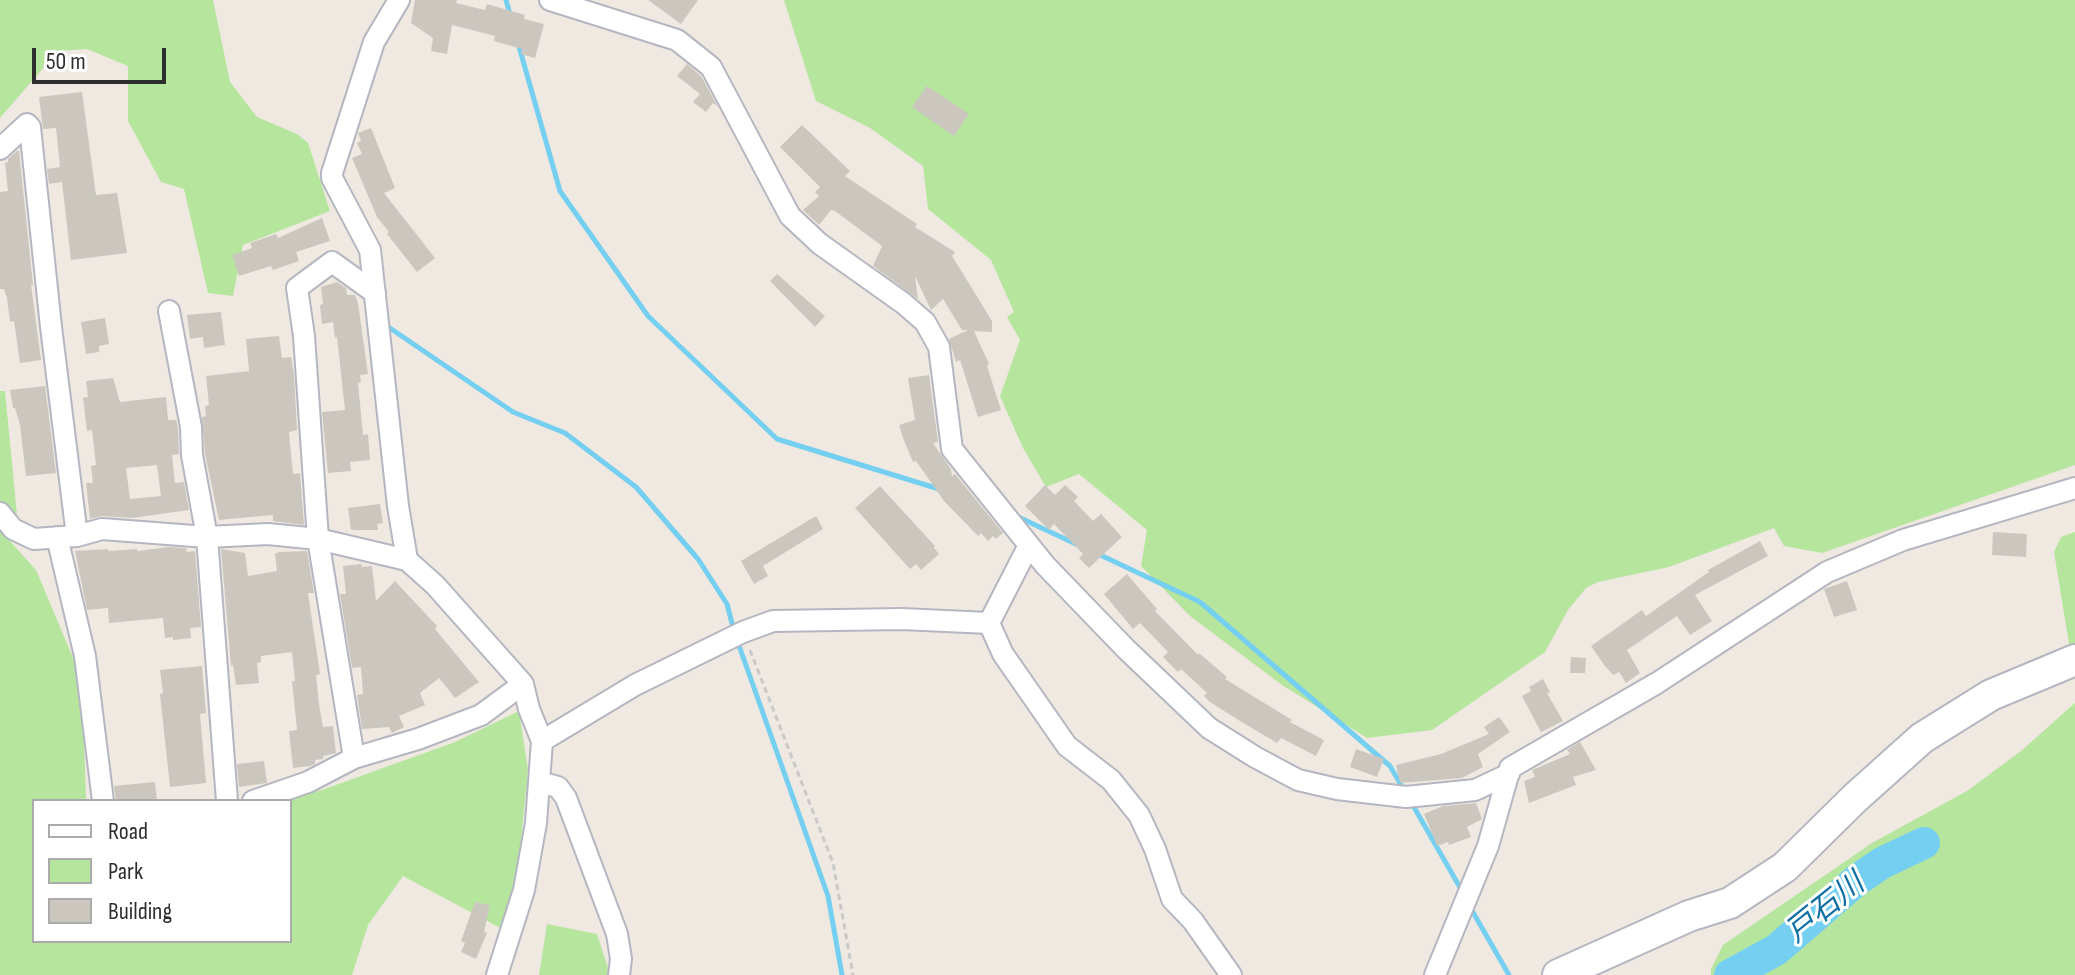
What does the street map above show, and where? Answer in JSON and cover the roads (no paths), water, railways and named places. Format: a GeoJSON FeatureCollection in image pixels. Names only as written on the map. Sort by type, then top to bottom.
{"type":"FeatureCollection","features":[{"type":"Feature","properties":{"kind":"street"},"geometry":{"type":"LineString","coordinates":[[399,0],[374,42],[332,178],[370,250],[398,506],[407,560]]}},
{"type":"Feature","properties":{"kind":"street"},"geometry":{"type":"LineString","coordinates":[[550,0],[677,40],[711,67],[790,216],[820,244],[925,322],[939,347],[952,449],[1045,565],[1126,649],[1209,728],[1298,780],[1337,789],[1406,797],[1475,790],[1509,774]]}},
{"type":"Feature","properties":{"kind":"street"},"geometry":{"type":"LineString","coordinates":[[0,149],[27,124],[30,127],[51,327],[67,537],[103,799]]}},
{"type":"Feature","properties":{"kind":"street"},"geometry":{"type":"LineString","coordinates":[[354,758],[318,539],[304,336],[297,288],[332,262],[375,293]]}},
{"type":"Feature","properties":{"kind":"street"},"geometry":{"type":"LineString","coordinates":[[169,311],[191,427],[192,455],[207,537],[227,799]]}},
{"type":"Feature","properties":{"kind":"street"},"geometry":{"type":"LineString","coordinates":[[1435,975],[1488,846],[1510,768],[1657,683],[1827,572],[1903,540],[2075,488]]}},
{"type":"Feature","properties":{"kind":"street"},"geometry":{"type":"LineString","coordinates":[[0,513],[13,529],[34,539],[67,537],[102,529],[207,537],[268,534],[318,539],[407,560],[461,612],[477,635],[523,684],[542,741],[536,823],[524,890],[497,975]]}},
{"type":"Feature","properties":{"kind":"street"},"geometry":{"type":"LineString","coordinates":[[989,623],[1029,545]]}},
{"type":"Feature","properties":{"kind":"street"},"geometry":{"type":"LineString","coordinates":[[542,741],[635,685],[743,632],[773,621],[902,619],[989,623]]}},
{"type":"Feature","properties":{"kind":"street"},"geometry":{"type":"LineString","coordinates":[[989,623],[1003,654],[1067,746],[1111,780],[1139,815],[1155,849],[1172,899],[1193,921],[1231,975]]}},
{"type":"Feature","properties":{"kind":"street"},"geometry":{"type":"LineString","coordinates":[[1558,975],[1689,916],[1730,903],[1785,867],[1922,738],[1991,695],[2075,660]]}},
{"type":"Feature","properties":{"kind":"street"},"geometry":{"type":"LineString","coordinates":[[259,799],[308,782],[354,758],[418,739],[481,715],[523,684]]}},
{"type":"Feature","properties":{"kind":"street"},"geometry":{"type":"LineString","coordinates":[[539,782],[558,787],[566,798],[617,934],[621,959],[619,975]]}},
{"type":"Feature","properties":{"kind":"waterway"},"geometry":{"type":"LineString","coordinates":[[506,0],[510,14]]}},
{"type":"Feature","properties":{"kind":"waterway"},"geometry":{"type":"LineString","coordinates":[[518,43],[560,191],[648,316],[777,439],[939,489]]}},
{"type":"Feature","properties":{"kind":"waterway"},"geometry":{"type":"LineString","coordinates":[[384,324],[513,412],[565,433],[636,487],[698,559],[727,604],[734,631]]}},
{"type":"Feature","properties":{"kind":"waterway"},"geometry":{"type":"LineString","coordinates":[[1016,516],[1076,544]]}},
{"type":"Feature","properties":{"kind":"waterway"},"geometry":{"type":"LineString","coordinates":[[1096,553],[1200,602],[1390,766],[1404,790]]}},
{"type":"Feature","properties":{"kind":"waterway"},"geometry":{"type":"LineString","coordinates":[[737,640],[828,896],[842,975]]}},
{"type":"Feature","properties":{"kind":"waterway"},"geometry":{"type":"LineString","coordinates":[[1411,802],[1462,891]]}},
{"type":"Feature","properties":{"kind":"waterway","name":"戸石川"},"geometry":{"type":"LineString","coordinates":[[1730,975],[1776,950],[1857,880],[1882,863],[1924,843]]}},
{"type":"Feature","properties":{"kind":"waterway"},"geometry":{"type":"LineString","coordinates":[[1470,907],[1509,975]]}}]}
